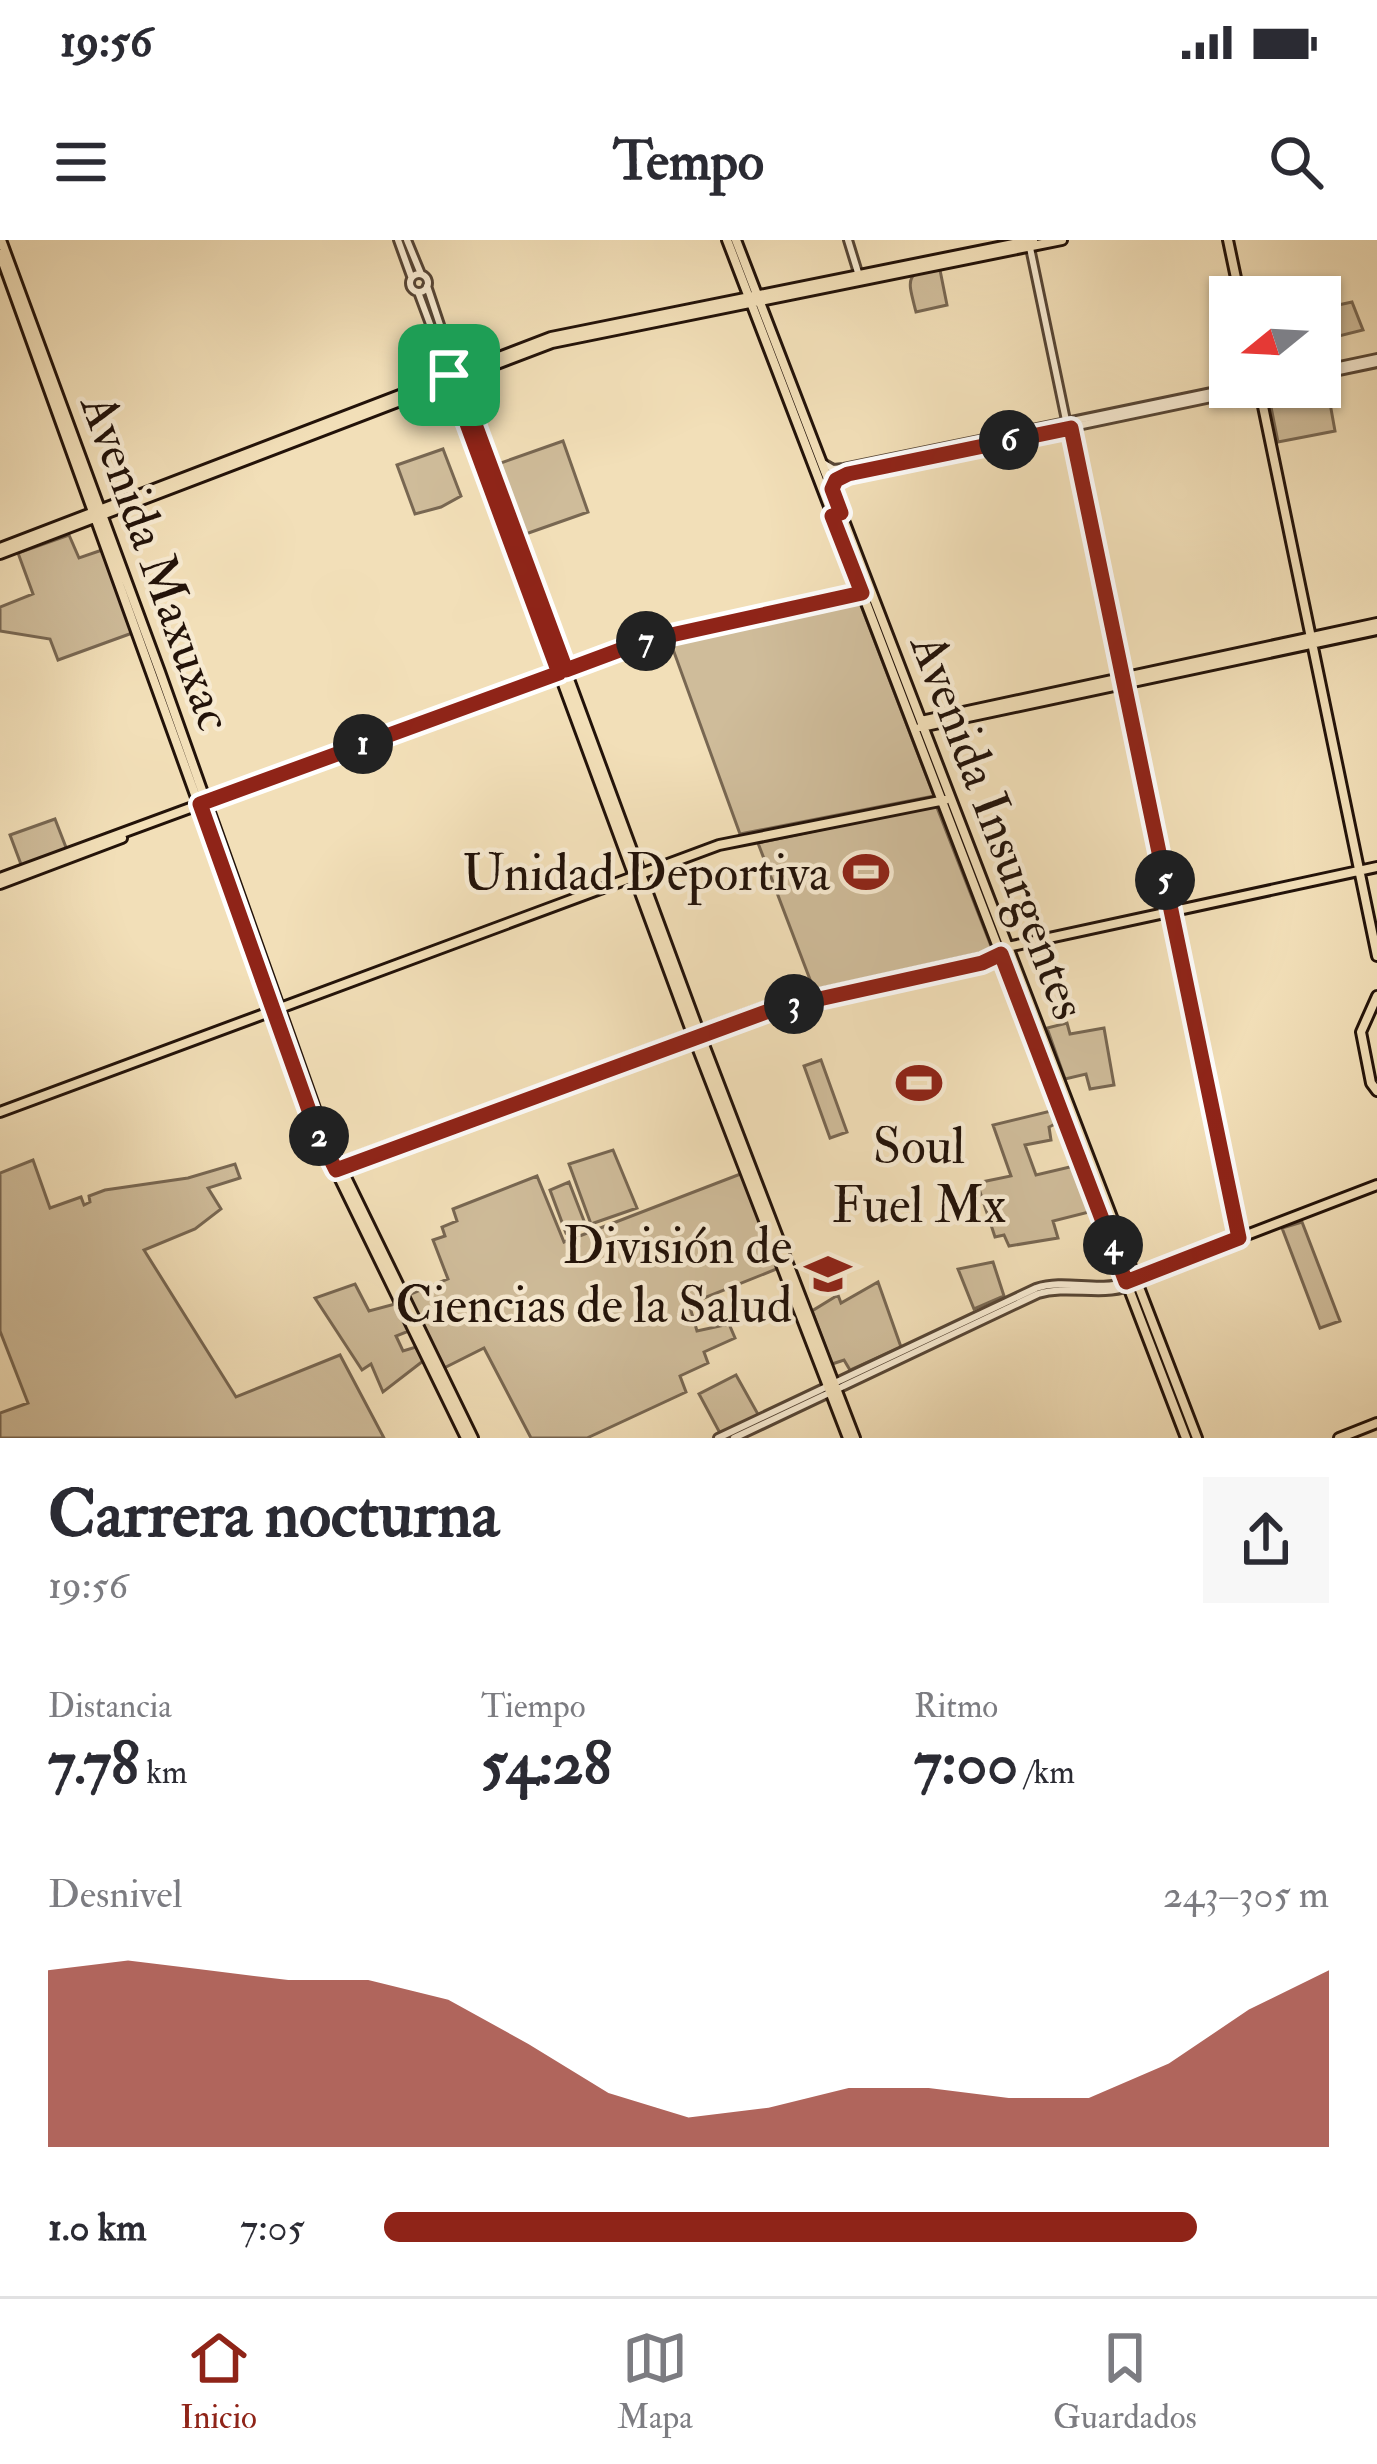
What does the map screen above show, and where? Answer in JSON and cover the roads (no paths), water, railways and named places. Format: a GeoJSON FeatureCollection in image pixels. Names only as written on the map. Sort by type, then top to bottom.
{"type":"FeatureCollection","features":[{"type":"Feature","properties":{"kind":"main road","name":"Avenida Maxuxac"},"geometry":{"type":"LineString","coordinates":[[2,240],[337,1167],[470,1438]]}},
{"type":"Feature","properties":{"kind":"main road","name":"Avenida Insurgentes"},"geometry":{"type":"LineString","coordinates":[[734,240],[1132,1282],[1186,1438]]}},
{"type":"Feature","properties":{"kind":"main road"},"geometry":{"type":"LineString","coordinates":[[0,551],[552,343],[1031,242],[1062,240]]}},
{"type":"Feature","properties":{"kind":"main road"},"geometry":{"type":"LineString","coordinates":[[1230,240],[1238,276]]}},
{"type":"Feature","properties":{"kind":"main road","name":"Avenida Maxuxac"},"geometry":{"type":"LineString","coordinates":[[0,254],[99,514]]}},
{"type":"Feature","properties":{"kind":"main road","name":"Avenida Insurgentes"},"geometry":{"type":"LineString","coordinates":[[767,332],[822,463],[837,514]]}},
{"type":"Feature","properties":{"kind":"main road"},"geometry":{"type":"LineString","coordinates":[[454,377],[696,1035],[852,1438]]}},
{"type":"Feature","properties":{"kind":"main road"},"geometry":{"type":"LineString","coordinates":[[1266,408],[1377,956]]}},
{"type":"Feature","properties":{"kind":"main road"},"geometry":{"type":"LineString","coordinates":[[0,881],[654,640],[866,592]]}},
{"type":"Feature","properties":{"kind":"main road"},"geometry":{"type":"LineString","coordinates":[[918,725],[1377,627]]}},
{"type":"Feature","properties":{"kind":"main road"},"geometry":{"type":"LineString","coordinates":[[911,704],[936,720]]}},
{"type":"Feature","properties":{"kind":"main road"},"geometry":{"type":"LineString","coordinates":[[931,746],[936,720]]}},
{"type":"Feature","properties":{"kind":"main road","name":"Avenida Insurgentes"},"geometry":{"type":"LineString","coordinates":[[918,725],[931,746],[948,799]]}},
{"type":"Feature","properties":{"kind":"main road"},"geometry":{"type":"LineString","coordinates":[[0,1115],[729,844],[948,799]]}},
{"type":"Feature","properties":{"kind":"main road"},"geometry":{"type":"LineString","coordinates":[[1004,950],[1377,869]]}},
{"type":"Feature","properties":{"kind":"main road"},"geometry":{"type":"LineString","coordinates":[[1361,872],[1377,936]]}},
{"type":"Feature","properties":{"kind":"main road"},"geometry":{"type":"LineString","coordinates":[[1377,1000],[1361,1029],[1371,1083],[1377,1088]]}},
{"type":"Feature","properties":{"kind":"main road"},"geometry":{"type":"LineString","coordinates":[[1132,1282],[1377,1188]]}},
{"type":"Feature","properties":{"kind":"main road","name":"Avenida Insurgentes"},"geometry":{"type":"LineString","coordinates":[[1152,1336],[1197,1438]]}},
{"type":"Feature","properties":{"kind":"main road"},"geometry":{"type":"LineString","coordinates":[[1339,1438],[1377,1426]]}},
{"type":"Feature","properties":{"kind":"main road"},"geometry":{"type":"LineString","coordinates":[[1353,1438],[1377,1426]]}},
{"type":"Feature","properties":{"kind":"street"},"geometry":{"type":"LineString","coordinates":[[402,240],[427,286],[432,318]]}},
{"type":"Feature","properties":{"kind":"street"},"geometry":{"type":"LineString","coordinates":[[402,240],[410,285],[432,318],[454,377]]}},
{"type":"Feature","properties":{"kind":"street"},"geometry":{"type":"LineString","coordinates":[[848,240],[860,279]]}},
{"type":"Feature","properties":{"kind":"street"},"geometry":{"type":"LineString","coordinates":[[1031,242],[1239,1241]]}},
{"type":"Feature","properties":{"kind":"street"},"geometry":{"type":"LineString","coordinates":[[411,278],[421,274]]}},
{"type":"Feature","properties":{"kind":"street"},"geometry":{"type":"LineString","coordinates":[[418,292],[427,286]]}},
{"type":"Feature","properties":{"kind":"street"},"geometry":{"type":"LineString","coordinates":[[1341,368],[1377,361]]}},
{"type":"Feature","properties":{"kind":"street"},"geometry":{"type":"LineString","coordinates":[[832,489],[836,480],[848,474],[1209,393]]}},
{"type":"Feature","properties":{"kind":"street"},"geometry":{"type":"LineString","coordinates":[[822,463],[844,468],[1209,397]]}},
{"type":"Feature","properties":{"kind":"street"},"geometry":{"type":"LineString","coordinates":[[337,1167],[776,1002],[973,961],[1004,950]]}},
{"type":"Feature","properties":{"kind":"street"},"geometry":{"type":"LineString","coordinates":[[734,1438],[1043,1286],[1132,1282]]}},
{"type":"Feature","properties":{"kind":"street"},"geometry":{"type":"LineString","coordinates":[[718,1438],[832,1388]]}},
{"type":"Feature","properties":{"kind":"place","name":"Unidad Deportiva"},"geometry":{"type":"Point","coordinates":[866,872]}},
{"type":"Feature","properties":{"kind":"place","name":"Soul Fuel Mx"},"geometry":{"type":"Point","coordinates":[919,1083]}},
{"type":"Feature","properties":{"kind":"place","name":"División de Ciencias de la Salud"},"geometry":{"type":"Point","coordinates":[828,1274]}}]}
